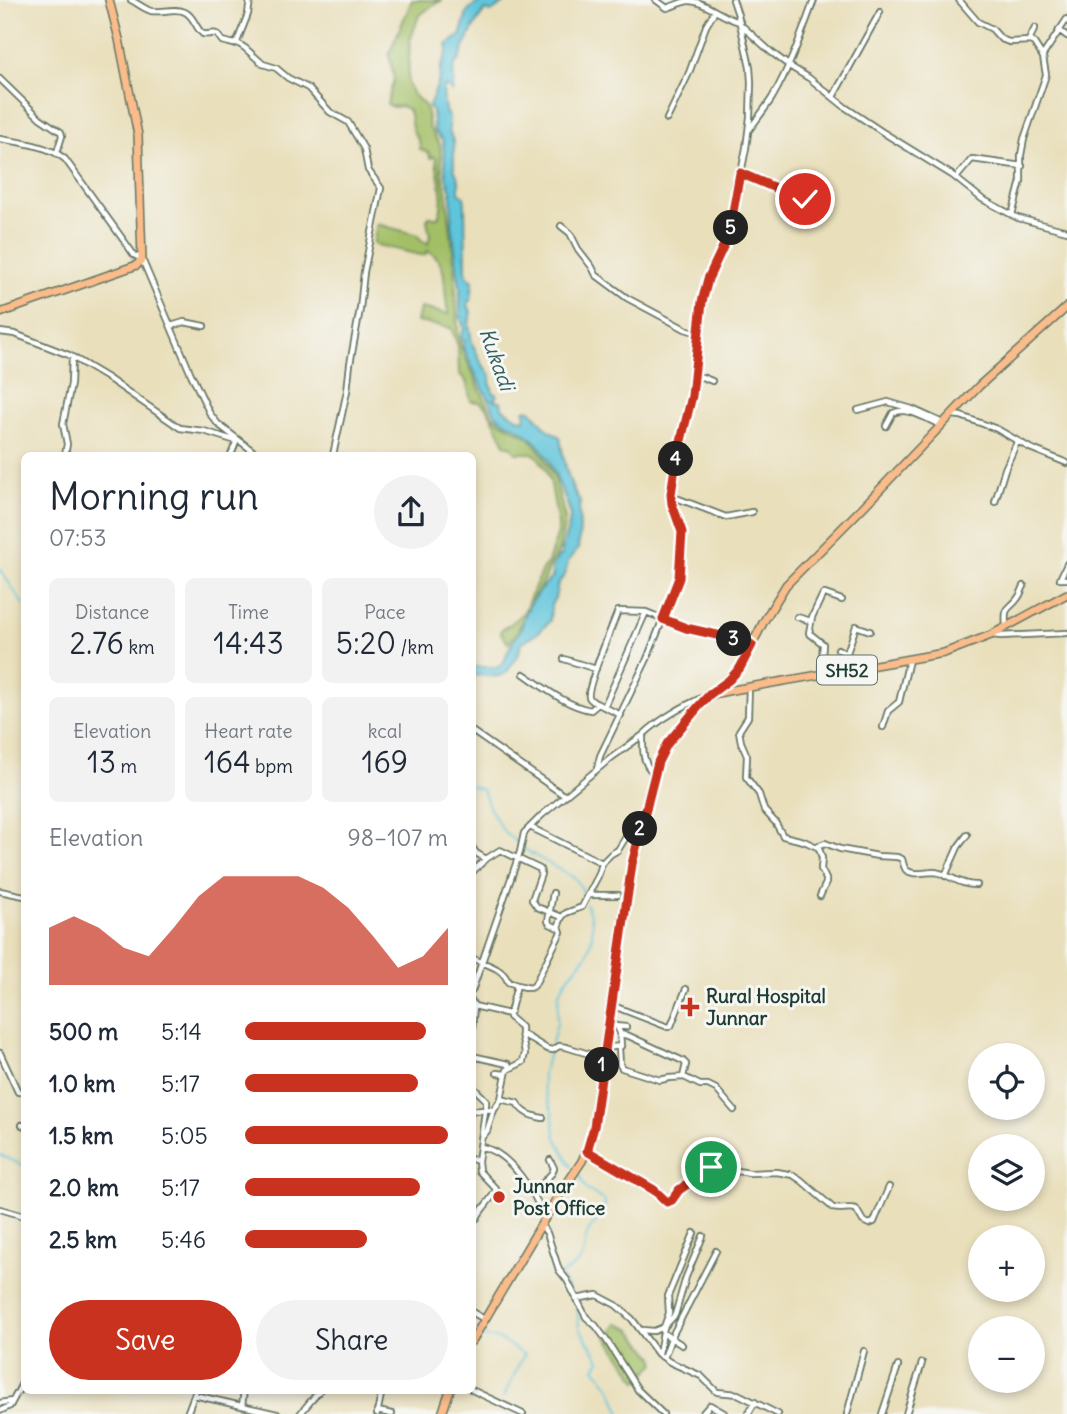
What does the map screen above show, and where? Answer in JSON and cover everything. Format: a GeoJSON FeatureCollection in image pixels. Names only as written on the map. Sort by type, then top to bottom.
{"type":"FeatureCollection","features":[{"type":"Feature","properties":{"kind":"main road"},"geometry":{"type":"LineString","coordinates":[[0,313],[137,265],[142,259],[138,135],[109,0]]}},
{"type":"Feature","properties":{"kind":"main road"},"geometry":{"type":"LineString","coordinates":[[476,1334],[587,1151],[594,1127],[632,864],[661,754],[709,695],[735,674],[744,662],[786,585],[951,414],[1067,307]]}},
{"type":"Feature","properties":{"kind":"main road","name":"SH52"},"geometry":{"type":"LineString","coordinates":[[709,695],[944,653],[990,635],[1067,594]]}},
{"type":"Feature","properties":{"kind":"main road"},"geometry":{"type":"LineString","coordinates":[[442,1414],[449,1394]]}},
{"type":"Feature","properties":{"kind":"street"},"geometry":{"type":"LineString","coordinates":[[131,0],[152,11],[186,12],[202,34],[215,32],[222,41],[236,43],[263,64],[276,68],[288,78],[308,88],[330,112],[348,122],[364,149],[368,170],[380,186],[378,206],[364,272],[347,391],[334,452]]}},
{"type":"Feature","properties":{"kind":"street"},"geometry":{"type":"LineString","coordinates":[[236,43],[248,14],[250,0]]}},
{"type":"Feature","properties":{"kind":"street"},"geometry":{"type":"LineString","coordinates":[[656,0],[667,8],[691,0],[740,23],[778,58],[884,133],[956,178],[982,199],[1012,215],[1067,231]]}},
{"type":"Feature","properties":{"kind":"street"},"geometry":{"type":"LineString","coordinates":[[748,130],[771,99],[788,65],[814,0],[807,1]]}},
{"type":"Feature","properties":{"kind":"street"},"geometry":{"type":"LineString","coordinates":[[959,0],[966,3],[978,22],[992,29],[1001,39],[1009,42],[1029,40],[1043,55],[1046,75],[1022,147],[1019,193],[1012,215]]}},
{"type":"Feature","properties":{"kind":"street"},"geometry":{"type":"LineString","coordinates":[[597,769],[600,756],[647,659],[679,578],[682,532],[671,499],[676,461],[689,409],[702,302],[708,279],[729,234],[748,130],[750,67],[735,1]]}},
{"type":"Feature","properties":{"kind":"street"},"geometry":{"type":"LineString","coordinates":[[667,119],[690,73],[706,26],[715,11]]}},
{"type":"Feature","properties":{"kind":"street"},"geometry":{"type":"LineString","coordinates":[[833,97],[880,12]]}},
{"type":"Feature","properties":{"kind":"street"},"geometry":{"type":"LineString","coordinates":[[1043,55],[1067,19]]}},
{"type":"Feature","properties":{"kind":"street"},"geometry":{"type":"LineString","coordinates":[[1029,40],[1035,28]]}},
{"type":"Feature","properties":{"kind":"street"},"geometry":{"type":"LineString","coordinates":[[1059,30],[1067,36]]}},
{"type":"Feature","properties":{"kind":"street"},"geometry":{"type":"LineString","coordinates":[[0,79],[40,118],[61,132],[57,152]]}},
{"type":"Feature","properties":{"kind":"street"},"geometry":{"type":"LineString","coordinates":[[0,139],[57,152],[83,181],[134,255],[142,259],[210,414],[218,424],[254,452]]}},
{"type":"Feature","properties":{"kind":"street"},"geometry":{"type":"LineString","coordinates":[[956,178],[972,159],[1021,166]]}},
{"type":"Feature","properties":{"kind":"street"},"geometry":{"type":"LineString","coordinates":[[740,173],[780,190],[798,194],[806,200]]}},
{"type":"Feature","properties":{"kind":"street"},"geometry":{"type":"LineString","coordinates":[[789,192],[793,186],[807,189],[811,181]]}},
{"type":"Feature","properties":{"kind":"street"},"geometry":{"type":"LineString","coordinates":[[561,226],[570,233],[596,275],[642,306],[698,333]]}},
{"type":"Feature","properties":{"kind":"street"},"geometry":{"type":"LineString","coordinates":[[171,326],[181,322],[204,326]]}},
{"type":"Feature","properties":{"kind":"street"},"geometry":{"type":"LineString","coordinates":[[0,332],[13,334],[72,357],[119,385],[180,428],[237,440]]}},
{"type":"Feature","properties":{"kind":"street"},"geometry":{"type":"LineString","coordinates":[[66,452],[63,417],[69,400],[72,357]]}},
{"type":"Feature","properties":{"kind":"street"},"geometry":{"type":"LineString","coordinates":[[694,378],[702,377],[712,381]]}},
{"type":"Feature","properties":{"kind":"street"},"geometry":{"type":"LineString","coordinates":[[858,410],[888,402],[912,409],[942,424]]}},
{"type":"Feature","properties":{"kind":"street"},"geometry":{"type":"LineString","coordinates":[[887,426],[893,414],[902,411],[912,412],[942,424]]}},
{"type":"Feature","properties":{"kind":"street"},"geometry":{"type":"LineString","coordinates":[[951,414],[997,429],[1017,442],[1067,463]]}},
{"type":"Feature","properties":{"kind":"street"},"geometry":{"type":"LineString","coordinates":[[232,452],[237,440]]}},
{"type":"Feature","properties":{"kind":"street"},"geometry":{"type":"LineString","coordinates":[[995,502],[1017,442]]}},
{"type":"Feature","properties":{"kind":"street"},"geometry":{"type":"LineString","coordinates":[[671,499],[679,499],[726,517],[752,512]]}},
{"type":"Feature","properties":{"kind":"street"},"geometry":{"type":"LineString","coordinates":[[1067,564],[1060,579],[1067,579]]}},
{"type":"Feature","properties":{"kind":"street"},"geometry":{"type":"LineString","coordinates":[[1006,626],[1006,611],[1018,599],[1024,586]]}},
{"type":"Feature","properties":{"kind":"street"},"geometry":{"type":"LineString","coordinates":[[821,674],[823,643],[809,633],[811,621],[823,594],[842,600]]}},
{"type":"Feature","properties":{"kind":"street"},"geometry":{"type":"LineString","coordinates":[[621,715],[591,700],[589,694],[618,611],[646,612],[686,628],[752,645]]}},
{"type":"Feature","properties":{"kind":"street"},"geometry":{"type":"LineString","coordinates":[[604,708],[646,612]]}},
{"type":"Feature","properties":{"kind":"street"},"geometry":{"type":"LineString","coordinates":[[797,617],[811,621]]}},
{"type":"Feature","properties":{"kind":"street"},"geometry":{"type":"LineString","coordinates":[[841,671],[856,626],[870,631]]}},
{"type":"Feature","properties":{"kind":"street"},"geometry":{"type":"LineString","coordinates":[[990,635],[1067,633]]}},
{"type":"Feature","properties":{"kind":"street"},"geometry":{"type":"LineString","coordinates":[[838,649],[846,654]]}},
{"type":"Feature","properties":{"kind":"street"},"geometry":{"type":"LineString","coordinates":[[564,659],[596,669]]}},
{"type":"Feature","properties":{"kind":"street"},"geometry":{"type":"LineString","coordinates":[[883,727],[888,711],[899,702],[909,660]]}},
{"type":"Feature","properties":{"kind":"street"},"geometry":{"type":"LineString","coordinates":[[524,674],[583,709],[591,710],[598,704]]}},
{"type":"Feature","properties":{"kind":"street"},"geometry":{"type":"LineString","coordinates":[[749,687],[748,717],[739,731],[747,757],[746,777],[759,794],[764,810],[783,836],[817,846],[825,843],[840,849],[897,857],[902,859],[908,870],[922,874],[934,872],[966,885],[977,885]]}},
{"type":"Feature","properties":{"kind":"street"},"geometry":{"type":"LineString","coordinates":[[476,980],[524,833],[597,769],[669,715],[709,695]]}},
{"type":"Feature","properties":{"kind":"street"},"geometry":{"type":"LineString","coordinates":[[476,734],[565,796]]}},
{"type":"Feature","properties":{"kind":"street"},"geometry":{"type":"LineString","coordinates":[[643,735],[645,760],[654,773]]}},
{"type":"Feature","properties":{"kind":"street"},"geometry":{"type":"LineString","coordinates":[[530,827],[602,863]]}},
{"type":"Feature","properties":{"kind":"street"},"geometry":{"type":"LineString","coordinates":[[558,927],[562,917],[580,909],[602,863],[618,850],[629,832],[639,832]]}},
{"type":"Feature","properties":{"kind":"street"},"geometry":{"type":"LineString","coordinates":[[945,876],[958,847],[967,835]]}},
{"type":"Feature","properties":{"kind":"street"},"geometry":{"type":"LineString","coordinates":[[817,846],[821,854],[821,869],[826,879],[820,896]]}},
{"type":"Feature","properties":{"kind":"street"},"geometry":{"type":"LineString","coordinates":[[476,868],[500,850],[540,869],[541,874],[532,901],[537,907],[562,917]]}},
{"type":"Feature","properties":{"kind":"street"},"geometry":{"type":"LineString","coordinates":[[476,853],[486,859]]}},
{"type":"Feature","properties":{"kind":"street"},"geometry":{"type":"LineString","coordinates":[[0,891],[21,895]]}},
{"type":"Feature","properties":{"kind":"street"},"geometry":{"type":"LineString","coordinates":[[476,960],[499,969],[508,982],[530,988],[534,986],[561,932],[558,927],[549,923],[553,893]]}},
{"type":"Feature","properties":{"kind":"street"},"geometry":{"type":"LineString","coordinates":[[586,900],[618,895]]}},
{"type":"Feature","properties":{"kind":"street"},"geometry":{"type":"LineString","coordinates":[[481,1137],[488,1131],[507,1070],[521,1064],[524,1058],[521,1027],[510,1020],[509,1014],[517,985]]}},
{"type":"Feature","properties":{"kind":"street"},"geometry":{"type":"LineString","coordinates":[[611,1004],[668,1027],[675,1020],[686,989]]}},
{"type":"Feature","properties":{"kind":"street"},"geometry":{"type":"LineString","coordinates":[[476,1005],[509,1014]]}},
{"type":"Feature","properties":{"kind":"street"},"geometry":{"type":"LineString","coordinates":[[608,1025],[626,1027]]}},
{"type":"Feature","properties":{"kind":"street"},"geometry":{"type":"LineString","coordinates":[[617,1026],[622,1068],[660,1080],[683,1077],[712,1087],[734,1110]]}},
{"type":"Feature","properties":{"kind":"street"},"geometry":{"type":"LineString","coordinates":[[521,1033],[549,1050],[559,1046],[566,1047],[603,1058]]}},
{"type":"Feature","properties":{"kind":"street"},"geometry":{"type":"LineString","coordinates":[[620,1034],[683,1060],[683,1077]]}},
{"type":"Feature","properties":{"kind":"street"},"geometry":{"type":"LineString","coordinates":[[604,1048],[620,1047]]}},
{"type":"Feature","properties":{"kind":"street"},"geometry":{"type":"LineString","coordinates":[[0,1053],[17,1091],[21,1093]]}},
{"type":"Feature","properties":{"kind":"street"},"geometry":{"type":"LineString","coordinates":[[476,1057],[510,1067]]}},
{"type":"Feature","properties":{"kind":"street"},"geometry":{"type":"LineString","coordinates":[[497,1073],[505,1074]]}},
{"type":"Feature","properties":{"kind":"street"},"geometry":{"type":"LineString","coordinates":[[476,1090],[486,1100],[481,1147],[476,1158]]}},
{"type":"Feature","properties":{"kind":"street"},"geometry":{"type":"LineString","coordinates":[[500,1099],[517,1102],[527,1114],[543,1118]]}},
{"type":"Feature","properties":{"kind":"street"},"geometry":{"type":"LineString","coordinates":[[476,1111],[494,1110]]}},
{"type":"Feature","properties":{"kind":"street"},"geometry":{"type":"LineString","coordinates":[[481,1147],[496,1152],[511,1165],[533,1194],[559,1269],[586,1317],[607,1341],[638,1390],[663,1414]]}},
{"type":"Feature","properties":{"kind":"street"},"geometry":{"type":"LineString","coordinates":[[587,1151],[654,1190],[667,1202],[711,1167],[750,1174],[777,1172],[802,1180],[833,1208],[856,1209],[863,1221],[869,1224],[874,1222],[889,1187]]}},
{"type":"Feature","properties":{"kind":"street"},"geometry":{"type":"LineString","coordinates":[[533,1194],[552,1173],[554,1168],[550,1160]]}},
{"type":"Feature","properties":{"kind":"street"},"geometry":{"type":"LineString","coordinates":[[476,1163],[479,1171],[496,1189],[476,1217]]}},
{"type":"Feature","properties":{"kind":"street"},"geometry":{"type":"LineString","coordinates":[[0,1209],[21,1215]]}},
{"type":"Feature","properties":{"kind":"street"},"geometry":{"type":"LineString","coordinates":[[658,1354],[669,1313],[668,1296],[694,1233]]}},
{"type":"Feature","properties":{"kind":"street"},"geometry":{"type":"LineString","coordinates":[[641,1330],[664,1330],[675,1315],[686,1277],[703,1236]]}},
{"type":"Feature","properties":{"kind":"street"},"geometry":{"type":"LineString","coordinates":[[664,1358],[671,1338],[716,1251]]}},
{"type":"Feature","properties":{"kind":"street"},"geometry":{"type":"LineString","coordinates":[[576,1299],[597,1295],[623,1310],[664,1358],[701,1377],[717,1392],[738,1394],[778,1414]]}},
{"type":"Feature","properties":{"kind":"street"},"geometry":{"type":"LineString","coordinates":[[476,1314],[485,1319]]}},
{"type":"Feature","properties":{"kind":"street"},"geometry":{"type":"LineString","coordinates":[[664,1330],[682,1345]]}},
{"type":"Feature","properties":{"kind":"street"},"geometry":{"type":"LineString","coordinates":[[847,1414],[864,1351]]}},
{"type":"Feature","properties":{"kind":"street"},"geometry":{"type":"LineString","coordinates":[[906,1414],[922,1363]]}},
{"type":"Feature","properties":{"kind":"street"},"geometry":{"type":"LineString","coordinates":[[882,1414],[898,1366]]}},
{"type":"Feature","properties":{"kind":"street"},"geometry":{"type":"LineString","coordinates":[[0,1411],[13,1401],[21,1386]]}},
{"type":"Feature","properties":{"kind":"street"},"geometry":{"type":"LineString","coordinates":[[476,1392],[523,1414]]}},
{"type":"Feature","properties":{"kind":"street"},"geometry":{"type":"LineString","coordinates":[[187,1414],[194,1394]]}},
{"type":"Feature","properties":{"kind":"street"},"geometry":{"type":"LineString","coordinates":[[202,1394],[277,1414]]}},
{"type":"Feature","properties":{"kind":"street"},"geometry":{"type":"LineString","coordinates":[[242,1406],[244,1394]]}},
{"type":"Feature","properties":{"kind":"street"},"geometry":{"type":"LineString","coordinates":[[300,1414],[317,1394]]}},
{"type":"Feature","properties":{"kind":"street"},"geometry":{"type":"LineString","coordinates":[[381,1394],[377,1413],[392,1414]]}},
{"type":"Feature","properties":{"kind":"street"},"geometry":{"type":"LineString","coordinates":[[0,1403],[13,1401]]}},
{"type":"Feature","properties":{"kind":"street"},"geometry":{"type":"LineString","coordinates":[[748,1414],[755,1402]]}},
{"type":"Feature","properties":{"kind":"street"},"geometry":{"type":"LineString","coordinates":[[501,1414],[505,1405]]}},
{"type":"Feature","properties":{"kind":"street"},"geometry":{"type":"LineString","coordinates":[[702,1414],[710,1405],[724,1413]]}},
{"type":"Feature","properties":{"kind":"green space"},"geometry":{"type":"Polygon","coordinates":[[[412,0],[441,0],[419,16],[417,21],[410,41],[408,83],[412,93],[426,107],[429,127],[440,145],[454,260],[458,335],[463,352],[492,415],[529,437],[543,455],[555,478],[565,519],[559,551],[509,643],[501,630],[524,612],[548,562],[558,533],[551,484],[538,457],[532,453],[516,453],[511,446],[506,446],[488,409],[480,402],[471,401],[466,381],[459,373],[458,346],[451,328],[417,322],[420,308],[449,314],[440,262],[427,251],[425,255],[420,255],[373,244],[377,224],[418,235],[428,244],[430,235],[427,220],[429,217],[438,217],[441,210],[442,196],[436,158],[430,158],[429,153],[420,149],[408,110],[387,104],[394,79],[389,54],[412,0]]]}},
{"type":"Feature","properties":{"kind":"green space"},"geometry":{"type":"Polygon","coordinates":[[[618,1323],[630,1328],[654,1357],[656,1363],[638,1381],[607,1337],[618,1323]]]}},
{"type":"Feature","properties":{"kind":"water"},"geometry":{"type":"Polygon","coordinates":[[[482,0],[514,0],[491,12],[486,10],[482,15],[470,34],[459,61],[456,62],[452,92],[447,86],[443,92],[449,131],[454,143],[454,169],[459,180],[459,192],[465,203],[466,271],[473,281],[471,301],[468,305],[471,312],[469,324],[472,343],[491,376],[493,392],[497,395],[494,399],[501,401],[502,408],[525,420],[524,411],[531,410],[546,428],[560,437],[569,479],[580,501],[578,549],[558,583],[551,605],[550,621],[539,632],[521,643],[519,653],[507,672],[495,676],[476,676],[476,667],[498,667],[505,660],[521,629],[528,607],[553,576],[552,568],[562,555],[570,514],[547,457],[538,444],[524,432],[496,415],[463,348],[465,341],[461,336],[464,329],[460,314],[451,191],[446,177],[443,141],[434,131],[432,111],[429,107],[448,50],[447,45],[460,36],[468,10],[482,0]]]}},
{"type":"Feature","properties":{"kind":"waterway"},"geometry":{"type":"LineString","coordinates":[[0,569],[21,601]]}},
{"type":"Feature","properties":{"kind":"waterway"},"geometry":{"type":"LineString","coordinates":[[476,787],[483,790],[503,831],[530,853],[575,878],[582,889],[584,899]]}},
{"type":"Feature","properties":{"kind":"waterway"},"geometry":{"type":"LineString","coordinates":[[551,1047],[557,1023],[559,993],[587,955],[592,938],[592,920],[586,904]]}},
{"type":"Feature","properties":{"kind":"waterway"},"geometry":{"type":"LineString","coordinates":[[549,1053],[543,1074],[543,1086],[552,1112],[556,1138],[572,1167]]}},
{"type":"Feature","properties":{"kind":"waterway"},"geometry":{"type":"LineString","coordinates":[[0,1155],[21,1165]]}},
{"type":"Feature","properties":{"kind":"waterway"},"geometry":{"type":"LineString","coordinates":[[579,1174],[586,1189],[605,1201],[605,1206],[587,1235],[581,1259],[560,1275],[577,1305],[579,1328],[600,1360],[595,1368],[610,1387],[621,1414]]}},
{"type":"Feature","properties":{"kind":"waterway"},"geometry":{"type":"LineString","coordinates":[[479,1335],[482,1338],[499,1339],[525,1354],[504,1397]]}},
{"type":"Feature","properties":{"kind":"place","name":"Rural Hospital Junnar"},"geometry":{"type":"Point","coordinates":[690,1007]}},
{"type":"Feature","properties":{"kind":"place","name":"Junnar Post Office"},"geometry":{"type":"Point","coordinates":[499,1197]}},
{"type":"Feature","properties":{"kind":"route"},"geometry":{"type":"LineString","coordinates":[[711,1167],[667,1202],[654,1190],[587,1151],[594,1127],[632,864],[654,773],[667,744],[709,695],[740,668],[752,645],[686,628],[663,619],[679,578],[682,532],[671,494],[692,396],[702,302],[708,279],[728,239],[740,173],[805,199]]}},
{"type":"Feature","properties":{"kind":"water label","name":"Kukadi"},"geometry":{"type":"Point","coordinates":[497,359]}}]}
